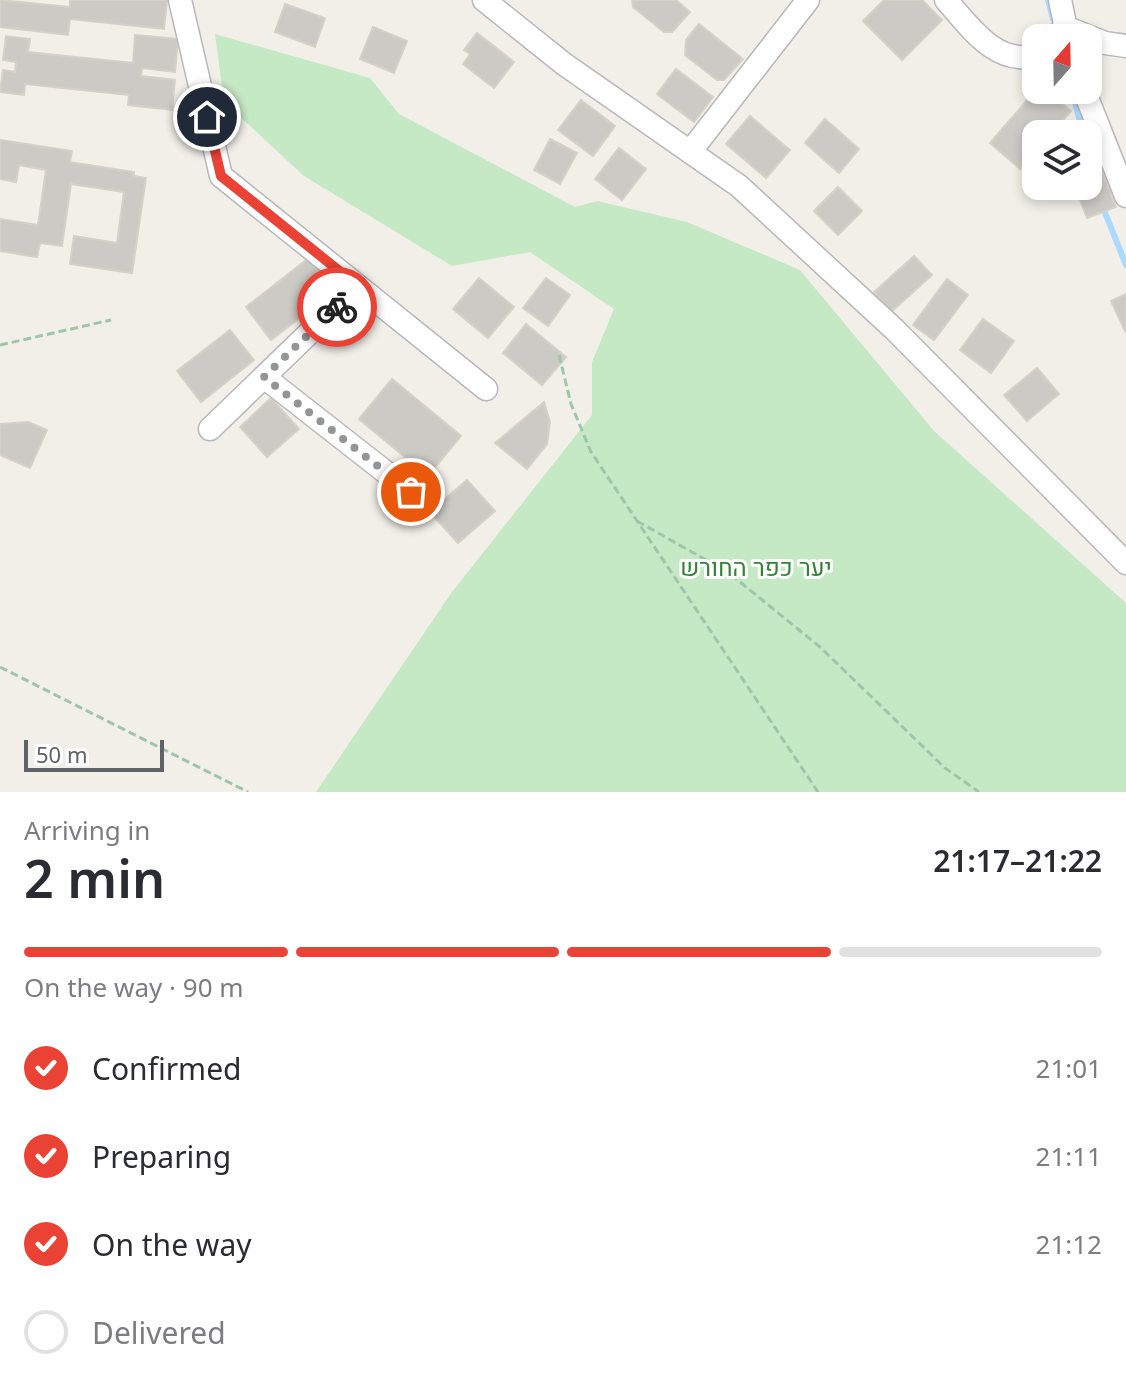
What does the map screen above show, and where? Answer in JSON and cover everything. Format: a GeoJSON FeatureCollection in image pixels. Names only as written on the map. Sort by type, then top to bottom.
{"type":"FeatureCollection","features":[{"type":"Feature","properties":{"kind":"street"},"geometry":{"type":"LineString","coordinates":[[180,0],[221,176],[486,389]]}},
{"type":"Feature","properties":{"kind":"street"},"geometry":{"type":"LineString","coordinates":[[484,0],[564,64],[739,186],[894,329],[1126,563]]}},
{"type":"Feature","properties":{"kind":"street"},"geometry":{"type":"LineString","coordinates":[[690,152],[808,0]]}},
{"type":"Feature","properties":{"kind":"street"},"geometry":{"type":"LineString","coordinates":[[946,0],[978,36],[999,52],[1022,59]]}},
{"type":"Feature","properties":{"kind":"street"},"geometry":{"type":"LineString","coordinates":[[1060,0],[1062,24]]}},
{"type":"Feature","properties":{"kind":"street"},"geometry":{"type":"LineString","coordinates":[[1102,42],[1126,46]]}},
{"type":"Feature","properties":{"kind":"street"},"geometry":{"type":"LineString","coordinates":[[1090,104],[1126,196]]}},
{"type":"Feature","properties":{"kind":"street"},"geometry":{"type":"LineString","coordinates":[[210,429],[358,286]]}},
{"type":"Feature","properties":{"kind":"street"},"geometry":{"type":"LineString","coordinates":[[264,377],[411,492]]}},
{"type":"Feature","properties":{"kind":"path"},"geometry":{"type":"LineString","coordinates":[[0,345],[111,320]]}},
{"type":"Feature","properties":{"kind":"path"},"geometry":{"type":"LineString","coordinates":[[559,355],[571,404],[591,452],[818,792]]}},
{"type":"Feature","properties":{"kind":"path"},"geometry":{"type":"LineString","coordinates":[[634,520],[729,573],[820,647],[945,768],[979,792]]}},
{"type":"Feature","properties":{"kind":"path"},"geometry":{"type":"LineString","coordinates":[[0,667],[248,792]]}},
{"type":"Feature","properties":{"kind":"green space","name":"יער כפר החורש"},"geometry":{"type":"Polygon","coordinates":[[[215,34],[370,78],[399,114],[575,207],[597,201],[687,222],[800,270],[934,431],[1126,603],[1126,792],[316,792],[452,592],[592,415],[592,362],[614,309],[530,252],[452,266],[304,176],[224,102],[215,34]]]}},
{"type":"Feature","properties":{"kind":"building"},"geometry":{"type":"Polygon","coordinates":[[[0,0],[70,7],[70,0],[167,0],[164,29],[70,19],[68,35],[0,27],[0,0]]]}},
{"type":"Feature","properties":{"kind":"building"},"geometry":{"type":"Polygon","coordinates":[[[632,0],[676,0],[690,12],[672,32],[664,32],[633,7],[632,0]]]}},
{"type":"Feature","properties":{"kind":"building"},"geometry":{"type":"Polygon","coordinates":[[[884,0],[922,0],[942,20],[902,60],[863,21],[884,0]]]}},
{"type":"Feature","properties":{"kind":"building"},"geometry":{"type":"Polygon","coordinates":[[[285,4],[325,18],[315,47],[275,32],[285,4]]]}},
{"type":"Feature","properties":{"kind":"building"},"geometry":{"type":"Polygon","coordinates":[[[699,24],[743,59],[724,80],[717,80],[685,55],[686,40],[699,24]]]}},
{"type":"Feature","properties":{"kind":"building"},"geometry":{"type":"Polygon","coordinates":[[[373,27],[407,41],[394,73],[360,59],[373,27]]]}},
{"type":"Feature","properties":{"kind":"building"},"geometry":{"type":"Polygon","coordinates":[[[477,33],[514,62],[494,88],[463,64],[470,54],[464,50],[477,33]]]}},
{"type":"Feature","properties":{"kind":"building"},"geometry":{"type":"Polygon","coordinates":[[[135,35],[178,39],[175,72],[142,68],[141,76],[175,80],[172,110],[128,105],[129,95],[25,84],[24,95],[0,92],[3,70],[15,72],[16,62],[3,60],[6,36],[30,39],[28,52],[133,63],[135,35]]]}},
{"type":"Feature","properties":{"kind":"building"},"geometry":{"type":"Polygon","coordinates":[[[676,69],[713,97],[694,122],[657,94],[676,69]]]}},
{"type":"Feature","properties":{"kind":"building"},"geometry":{"type":"Polygon","coordinates":[[[581,100],[615,126],[593,156],[558,130],[581,100]]]}},
{"type":"Feature","properties":{"kind":"building"},"geometry":{"type":"Polygon","coordinates":[[[1024,104],[1063,104],[1071,111],[1063,120],[1022,120],[1020,169],[990,143],[1024,104]]]}},
{"type":"Feature","properties":{"kind":"building"},"geometry":{"type":"Polygon","coordinates":[[[750,116],[790,150],[766,178],[726,144],[750,116]]]}},
{"type":"Feature","properties":{"kind":"building"},"geometry":{"type":"Polygon","coordinates":[[[825,119],[859,149],[839,173],[805,143],[825,119]]]}},
{"type":"Feature","properties":{"kind":"building"},"geometry":{"type":"Polygon","coordinates":[[[550,139],[577,153],[560,184],[534,170],[550,139]]]}},
{"type":"Feature","properties":{"kind":"building"},"geometry":{"type":"Polygon","coordinates":[[[0,140],[72,151],[70,162],[134,172],[134,176],[146,178],[132,273],[70,264],[74,236],[117,243],[124,192],[71,184],[62,246],[40,243],[37,257],[0,251],[0,219],[38,225],[46,170],[19,165],[16,182],[0,179],[0,140]]]}},
{"type":"Feature","properties":{"kind":"building"},"geometry":{"type":"Polygon","coordinates":[[[619,148],[646,169],[622,200],[595,179],[619,148]]]}},
{"type":"Feature","properties":{"kind":"building"},"geometry":{"type":"Polygon","coordinates":[[[1102,172],[1116,207],[1087,218],[1080,200],[1102,200],[1102,172]]]}},
{"type":"Feature","properties":{"kind":"building"},"geometry":{"type":"Polygon","coordinates":[[[838,187],[862,211],[838,235],[814,211],[838,187]]]}},
{"type":"Feature","properties":{"kind":"building"},"geometry":{"type":"Polygon","coordinates":[[[914,256],[932,275],[891,312],[874,292],[914,256]]]}},
{"type":"Feature","properties":{"kind":"building"},"geometry":{"type":"Polygon","coordinates":[[[309,258],[334,291],[271,340],[246,307],[309,258]]]}},
{"type":"Feature","properties":{"kind":"building"},"geometry":{"type":"Polygon","coordinates":[[[479,278],[514,307],[488,338],[453,309],[479,278]]]}},
{"type":"Feature","properties":{"kind":"building"},"geometry":{"type":"Polygon","coordinates":[[[546,278],[570,295],[548,326],[523,308],[546,278]]]}},
{"type":"Feature","properties":{"kind":"building"},"geometry":{"type":"Polygon","coordinates":[[[947,279],[968,295],[934,340],[913,325],[947,279]]]}},
{"type":"Feature","properties":{"kind":"building"},"geometry":{"type":"Polygon","coordinates":[[[1126,294],[1126,333],[1111,301],[1126,294]]]}},
{"type":"Feature","properties":{"kind":"building"},"geometry":{"type":"Polygon","coordinates":[[[983,319],[1014,341],[991,373],[960,350],[983,319]]]}},
{"type":"Feature","properties":{"kind":"building"},"geometry":{"type":"Polygon","coordinates":[[[526,324],[566,357],[542,385],[503,353],[526,324]]]}},
{"type":"Feature","properties":{"kind":"building"},"geometry":{"type":"Polygon","coordinates":[[[230,330],[254,360],[201,402],[177,371],[230,330]]]}},
{"type":"Feature","properties":{"kind":"building"},"geometry":{"type":"Polygon","coordinates":[[[1037,368],[1059,394],[1027,421],[1004,395],[1037,368]]]}},
{"type":"Feature","properties":{"kind":"building"},"geometry":{"type":"Polygon","coordinates":[[[392,379],[461,436],[428,476],[359,419],[392,379]]]}},
{"type":"Feature","properties":{"kind":"building"},"geometry":{"type":"Polygon","coordinates":[[[271,398],[299,429],[267,457],[240,427],[271,398]]]}},
{"type":"Feature","properties":{"kind":"building"},"geometry":{"type":"Polygon","coordinates":[[[544,402],[550,422],[547,444],[527,469],[495,443],[544,402]]]}},
{"type":"Feature","properties":{"kind":"building"},"geometry":{"type":"Polygon","coordinates":[[[28,422],[47,430],[30,468],[0,455],[0,424],[28,422]]]}},
{"type":"Feature","properties":{"kind":"building"},"geometry":{"type":"Polygon","coordinates":[[[467,480],[495,511],[458,543],[430,512],[467,480]]]}},
{"type":"Feature","properties":{"kind":"waterway"},"geometry":{"type":"LineString","coordinates":[[1048,0],[1053,19]]}},
{"type":"Feature","properties":{"kind":"waterway"},"geometry":{"type":"LineString","coordinates":[[1076,104],[1080,120]]}},
{"type":"Feature","properties":{"kind":"waterway"},"geometry":{"type":"LineString","coordinates":[[1102,205],[1126,265]]}},
{"type":"Feature","properties":{"kind":"way so far"},"geometry":{"type":"LineString","coordinates":[[337,307],[264,377],[411,492]]}},
{"type":"Feature","properties":{"kind":"route"},"geometry":{"type":"LineString","coordinates":[[207,117],[221,176],[358,286],[337,307]]}}]}
